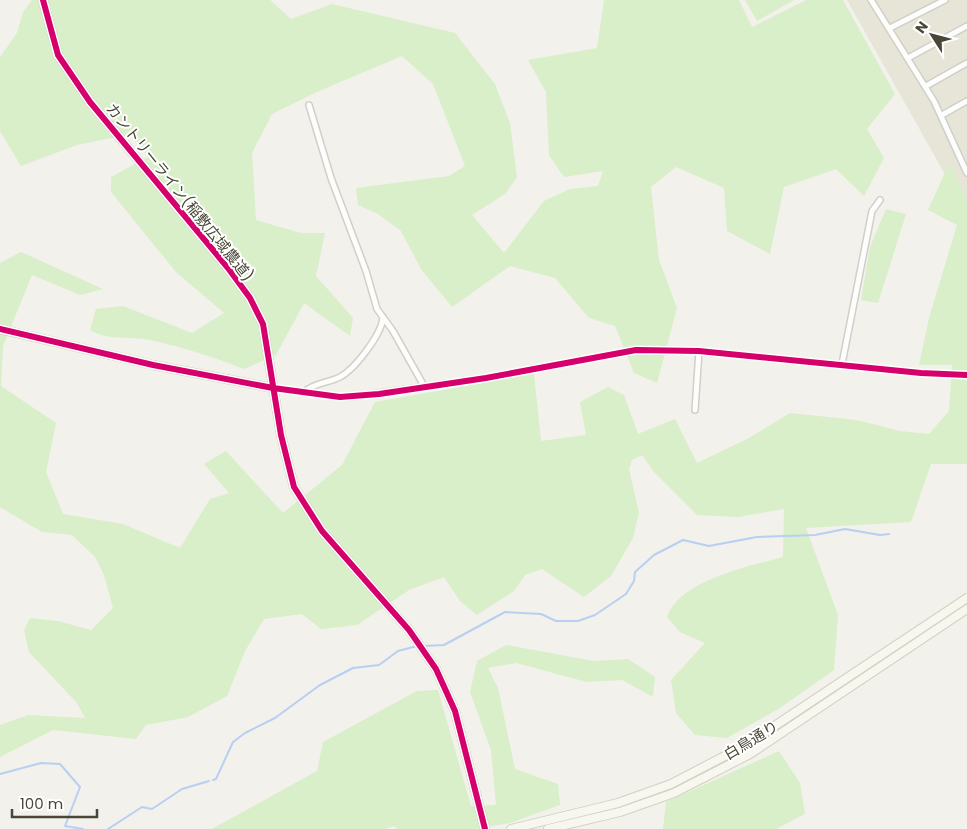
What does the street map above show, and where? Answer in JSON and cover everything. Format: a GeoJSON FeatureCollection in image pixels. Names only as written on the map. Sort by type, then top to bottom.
{"type":"FeatureCollection","features":[{"type":"Feature","properties":{"kind":"street","name":"カントリーライン(稲敷広域農道)"},"geometry":{"type":"LineString","coordinates":[[43,0],[58,54],[90,102],[228,268],[250,298],[263,324],[281,435],[294,487],[322,531],[409,630],[428,656],[451,700],[485,829]]}},
{"type":"Feature","properties":{"kind":"street"},"geometry":{"type":"LineString","coordinates":[[890,28],[945,0]]}},
{"type":"Feature","properties":{"kind":"street"},"geometry":{"type":"LineString","coordinates":[[874,1],[942,115],[967,173]]}},
{"type":"Feature","properties":{"kind":"street"},"geometry":{"type":"LineString","coordinates":[[908,58],[967,26]]}},
{"type":"Feature","properties":{"kind":"street"},"geometry":{"type":"LineString","coordinates":[[926,86],[967,63]]}},
{"type":"Feature","properties":{"kind":"street"},"geometry":{"type":"LineString","coordinates":[[942,115],[967,103]]}},
{"type":"Feature","properties":{"kind":"street"},"geometry":{"type":"LineString","coordinates":[[309,104],[331,178],[366,271],[377,308],[424,386]]}},
{"type":"Feature","properties":{"kind":"street"},"geometry":{"type":"LineString","coordinates":[[842,364],[872,211],[880,200]]}},
{"type":"Feature","properties":{"kind":"street"},"geometry":{"type":"LineString","coordinates":[[304,392],[310,386],[343,376],[378,335],[383,317]]}},
{"type":"Feature","properties":{"kind":"street"},"geometry":{"type":"LineString","coordinates":[[0,330],[153,365],[273,388],[358,396],[486,378],[627,351],[699,351],[921,373],[967,375]]}},
{"type":"Feature","properties":{"kind":"street"},"geometry":{"type":"LineString","coordinates":[[696,410],[699,351]]}},
{"type":"Feature","properties":{"kind":"street","name":"白鳥通り"},"geometry":{"type":"LineString","coordinates":[[511,829],[618,803],[671,784],[746,746],[967,598]]}},
{"type":"Feature","properties":{"kind":"street","name":"白鳥通り"},"geometry":{"type":"LineString","coordinates":[[548,829],[620,812],[674,792],[750,754],[967,609]]}},
{"type":"Feature","properties":{"kind":"shaded area"},"geometry":{"type":"Polygon","coordinates":[[[847,0],[967,0],[967,218],[942,169],[847,0]]]}},
{"type":"Feature","properties":{"kind":"green space"},"geometry":{"type":"Polygon","coordinates":[[[32,0],[270,0],[291,19],[332,4],[455,33],[495,84],[510,123],[517,177],[505,194],[472,215],[504,253],[544,201],[570,189],[598,186],[603,171],[564,177],[549,155],[546,92],[528,60],[597,48],[604,0],[739,0],[752,27],[806,0],[843,0],[895,94],[867,129],[884,158],[864,196],[836,169],[784,187],[770,254],[727,231],[724,188],[676,167],[651,187],[659,260],[677,308],[657,383],[634,373],[615,326],[589,318],[555,278],[510,266],[452,307],[421,269],[401,231],[378,214],[358,205],[356,188],[449,176],[465,166],[433,84],[402,56],[319,91],[272,114],[252,153],[256,220],[301,233],[325,233],[316,276],[353,318],[350,336],[304,303],[276,355],[244,369],[221,360],[162,343],[142,339],[104,336],[90,330],[96,309],[123,306],[192,333],[224,313],[176,272],[111,192],[111,177],[148,157],[131,134],[77,145],[21,166],[0,131],[0,57],[17,33],[23,12],[32,0]]]}},
{"type":"Feature","properties":{"kind":"green space"},"geometry":{"type":"Polygon","coordinates":[[[745,0],[794,0],[757,21],[745,0]]]}},
{"type":"Feature","properties":{"kind":"green space"},"geometry":{"type":"Polygon","coordinates":[[[950,162],[967,201],[967,464],[931,464],[911,522],[806,528],[838,615],[834,670],[780,708],[727,738],[695,735],[676,713],[671,680],[705,643],[680,632],[667,617],[674,604],[700,584],[734,571],[783,557],[784,509],[738,517],[697,515],[654,472],[642,455],[632,460],[629,469],[639,513],[633,538],[611,576],[584,597],[542,569],[525,575],[514,591],[477,615],[460,601],[444,577],[409,590],[357,625],[321,629],[302,614],[264,619],[245,651],[227,696],[188,717],[146,725],[136,739],[53,730],[0,757],[0,725],[28,715],[85,718],[77,703],[29,652],[24,630],[30,618],[58,621],[91,630],[113,608],[104,575],[95,557],[72,535],[42,532],[0,507],[0,263],[21,252],[103,289],[80,295],[32,275],[3,346],[1,386],[56,423],[46,472],[63,514],[123,524],[180,548],[210,499],[229,493],[204,464],[226,451],[283,513],[342,465],[375,402],[534,374],[541,441],[586,435],[580,402],[608,387],[624,395],[638,434],[675,419],[697,463],[749,438],[790,413],[857,420],[900,431],[929,434],[949,411],[952,365],[919,365],[929,318],[957,225],[928,210],[950,162]]]}},
{"type":"Feature","properties":{"kind":"green space"},"geometry":{"type":"Polygon","coordinates":[[[886,209],[906,214],[878,303],[861,300],[870,247],[886,209]]]}},
{"type":"Feature","properties":{"kind":"green space"},"geometry":{"type":"Polygon","coordinates":[[[506,645],[594,661],[628,659],[655,677],[653,697],[622,680],[587,682],[516,663],[488,668],[498,688],[515,769],[558,784],[560,805],[510,823],[476,829],[398,829],[394,826],[385,829],[212,829],[317,771],[323,742],[417,691],[438,690],[471,806],[496,805],[491,750],[470,692],[477,661],[506,645]]]}},
{"type":"Feature","properties":{"kind":"green space"},"geometry":{"type":"Polygon","coordinates":[[[779,751],[800,783],[805,814],[776,829],[663,829],[666,802],[779,751]]]}},
{"type":"Feature","properties":{"kind":"waterway"},"geometry":{"type":"LineString","coordinates":[[424,646],[444,645],[505,612],[541,614],[556,621],[578,621],[595,615],[626,594],[634,581],[635,572],[654,555],[683,540],[709,546],[757,537],[815,535],[845,529],[880,535],[889,534]]}},
{"type":"Feature","properties":{"kind":"waterway"},"geometry":{"type":"LineString","coordinates":[[213,780],[216,779],[233,742],[245,733],[275,718],[320,685],[353,668],[379,665],[398,651],[417,646]]}},
{"type":"Feature","properties":{"kind":"waterway"},"geometry":{"type":"LineString","coordinates":[[0,774],[41,763],[60,764],[80,787],[65,826],[83,829]]}},
{"type":"Feature","properties":{"kind":"waterway"},"geometry":{"type":"LineString","coordinates":[[108,829],[142,807],[152,809],[182,789],[209,781]]}},
{"type":"Feature","properties":{"kind":"cycle path"},"geometry":{"type":"LineString","coordinates":[[43,0],[58,55],[90,102],[228,268],[250,298],[263,324],[281,435],[294,487],[322,531],[409,630],[436,669],[455,711],[485,829]]}},
{"type":"Feature","properties":{"kind":"cycle path"},"geometry":{"type":"LineString","coordinates":[[0,329],[153,365],[273,388],[340,397],[379,394],[486,378],[636,350],[699,351],[921,373],[967,375]]}}]}
